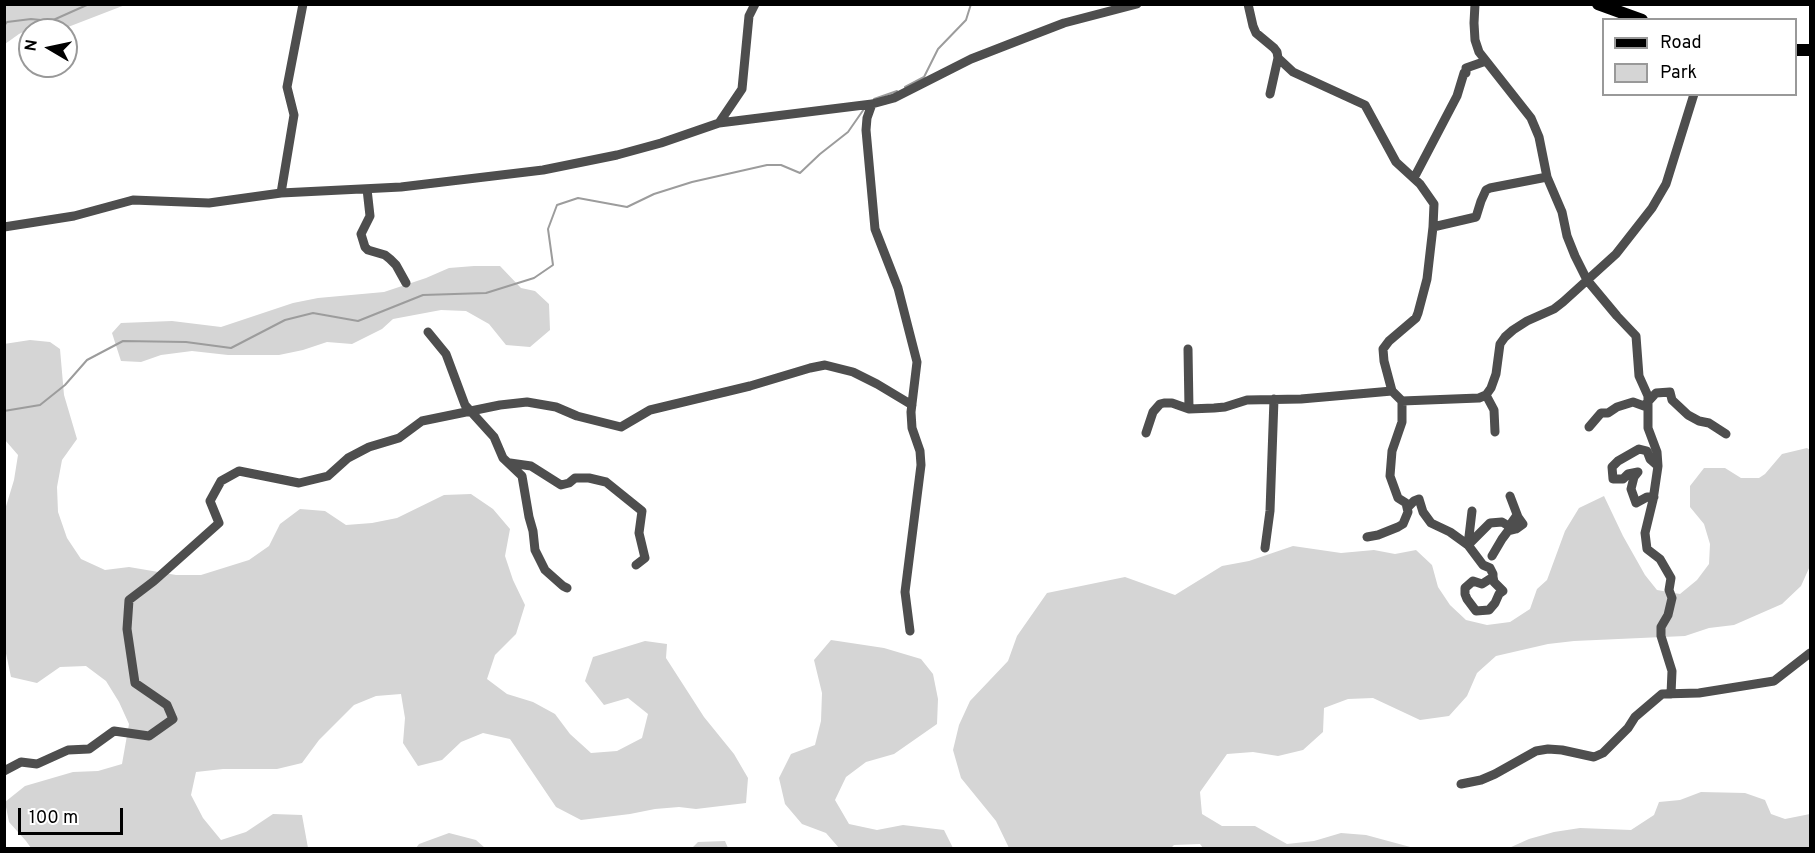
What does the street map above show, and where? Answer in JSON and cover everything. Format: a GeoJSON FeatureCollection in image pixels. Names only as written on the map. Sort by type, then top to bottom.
{"type":"FeatureCollection","features":[{"type":"Feature","properties":{"kind":"main road"},"geometry":{"type":"LineString","coordinates":[[1598,4],[1636,18]]}},
{"type":"Feature","properties":{"kind":"street"},"geometry":{"type":"LineString","coordinates":[[281,193],[294,115],[287,87],[303,4]]}},
{"type":"Feature","properties":{"kind":"street"},"geometry":{"type":"LineString","coordinates":[[719,123],[742,89],[748,16],[755,4]]}},
{"type":"Feature","properties":{"kind":"street"},"geometry":{"type":"LineString","coordinates":[[4,227],[74,216],[133,200],[209,202],[281,193],[401,187],[543,171],[617,155],[719,123],[868,104],[894,98],[970,59],[1064,23],[1137,4]]}},
{"type":"Feature","properties":{"kind":"street"},"geometry":{"type":"LineString","coordinates":[[1248,4],[1256,33],[1274,48],[1278,58],[1293,72],[1365,105],[1396,162],[1414,178],[1434,204],[1427,283],[1418,313],[1416,318],[1383,349],[1392,391],[1402,401],[1402,424],[1392,451],[1390,476],[1398,498],[1408,507]]}},
{"type":"Feature","properties":{"kind":"street"},"geometry":{"type":"LineString","coordinates":[[1475,4],[1475,40],[1479,52],[1531,118],[1543,149],[1547,177],[1562,212],[1567,236],[1575,256],[1587,280],[1636,336],[1639,376],[1648,401],[1648,428],[1657,452],[1658,466],[1654,498],[1645,533],[1647,549],[1660,559],[1671,578],[1669,590],[1672,598],[1668,615],[1661,627],[1661,636],[1672,671],[1671,694]]}},
{"type":"Feature","properties":{"kind":"street"},"geometry":{"type":"LineString","coordinates":[[1270,94],[1278,58]]}},
{"type":"Feature","properties":{"kind":"street"},"geometry":{"type":"LineString","coordinates":[[1414,178],[1457,96],[1466,68],[1486,61]]}},
{"type":"Feature","properties":{"kind":"street"},"geometry":{"type":"LineString","coordinates":[[1402,401],[1479,398],[1486,395],[1496,374],[1500,344],[1505,337],[1527,321],[1554,309],[1623,247],[1661,194],[1693,96]]}},
{"type":"Feature","properties":{"kind":"street"},"geometry":{"type":"LineString","coordinates":[[868,104],[866,130],[873,219],[879,243],[898,288],[917,362],[912,428],[920,451],[921,465],[905,592],[910,631]]}},
{"type":"Feature","properties":{"kind":"street"},"geometry":{"type":"LineString","coordinates":[[1433,227],[1476,217],[1486,190],[1490,188],[1547,177]]}},
{"type":"Feature","properties":{"kind":"street"},"geometry":{"type":"LineString","coordinates":[[367,189],[370,216],[361,234],[365,247],[390,259],[406,283]]}},
{"type":"Feature","properties":{"kind":"street"},"geometry":{"type":"LineString","coordinates":[[428,332],[446,354],[465,405],[494,437],[503,458],[522,476],[536,550],[545,570],[567,588]]}},
{"type":"Feature","properties":{"kind":"street"},"geometry":{"type":"LineString","coordinates":[[1188,350],[1189,409]]}},
{"type":"Feature","properties":{"kind":"street"},"geometry":{"type":"LineString","coordinates":[[4,771],[21,762],[37,764],[68,750],[90,749],[114,731],[149,736],[173,719],[167,705],[135,683],[127,629],[129,600],[154,581],[219,523],[210,501],[221,481],[239,471],[299,483],[328,476],[348,458],[369,447],[399,438],[422,421],[469,410],[527,402],[556,407],[577,416],[621,427],[650,410],[825,365],[853,372],[912,405]]}},
{"type":"Feature","properties":{"kind":"street"},"geometry":{"type":"LineString","coordinates":[[1146,433],[1150,416],[1162,403],[1173,403],[1189,409],[1225,406],[1247,400],[1301,399],[1392,391]]}},
{"type":"Feature","properties":{"kind":"street"},"geometry":{"type":"LineString","coordinates":[[1589,427],[1601,413],[1608,413],[1617,407],[1633,402],[1644,406],[1656,393],[1670,392],[1672,400],[1688,415],[1709,423],[1726,434]]}},
{"type":"Feature","properties":{"kind":"street"},"geometry":{"type":"LineString","coordinates":[[1486,395],[1494,410],[1495,432]]}},
{"type":"Feature","properties":{"kind":"street"},"geometry":{"type":"LineString","coordinates":[[1265,548],[1271,500],[1274,399]]}},
{"type":"Feature","properties":{"kind":"street"},"geometry":{"type":"LineString","coordinates":[[1648,422],[1645,437],[1641,440],[1642,444],[1639,449],[1612,467],[1613,478],[1623,479],[1628,474],[1638,472],[1631,489],[1636,503],[1647,496],[1654,498]]}},
{"type":"Feature","properties":{"kind":"street"},"geometry":{"type":"LineString","coordinates":[[1639,449],[1647,451],[1650,459],[1658,466]]}},
{"type":"Feature","properties":{"kind":"street"},"geometry":{"type":"LineString","coordinates":[[508,462],[531,466],[561,485],[575,478],[606,482],[642,511],[639,533],[645,558],[636,565]]}},
{"type":"Feature","properties":{"kind":"street"},"geometry":{"type":"LineString","coordinates":[[1492,556],[1508,531],[1523,524],[1510,496]]}},
{"type":"Feature","properties":{"kind":"street"},"geometry":{"type":"LineString","coordinates":[[1367,537],[1378,536],[1398,527],[1404,521],[1408,507],[1414,501],[1419,500],[1423,512],[1431,523],[1450,532],[1468,545],[1483,565],[1490,568],[1493,577],[1494,582],[1503,591],[1489,610],[1476,611],[1467,599],[1465,588],[1473,581],[1482,584],[1493,577]]}},
{"type":"Feature","properties":{"kind":"street"},"geometry":{"type":"LineString","coordinates":[[1468,545],[1472,511]]}},
{"type":"Feature","properties":{"kind":"street"},"geometry":{"type":"LineString","coordinates":[[1468,545],[1490,523],[1502,522],[1512,528],[1512,522],[1517,515]]}},
{"type":"Feature","properties":{"kind":"street"},"geometry":{"type":"LineString","coordinates":[[1461,784],[1481,780],[1536,751],[1562,750],[1594,757],[1603,753],[1628,728],[1635,717],[1662,694],[1700,693],[1774,681],[1810,653]]}},
{"type":"Feature","properties":{"kind":"green space"},"geometry":{"type":"Polygon","coordinates":[[[5,4],[125,4],[78,23],[78,18],[18,18],[18,35],[5,44],[5,4]]]}},
{"type":"Feature","properties":{"kind":"green space"},"geometry":{"type":"Polygon","coordinates":[[[500,266],[521,288],[535,291],[549,304],[550,330],[530,347],[506,345],[489,324],[466,311],[441,310],[393,319],[382,329],[352,344],[327,342],[279,355],[228,355],[192,351],[161,355],[141,362],[121,361],[112,333],[121,323],[172,321],[221,327],[293,303],[318,298],[384,292],[449,268],[500,266]]]}},
{"type":"Feature","properties":{"kind":"green space"},"geometry":{"type":"Polygon","coordinates":[[[30,340],[50,342],[60,349],[64,395],[77,439],[62,460],[57,487],[58,512],[67,538],[81,559],[105,570],[129,567],[176,575],[201,575],[249,560],[269,546],[280,524],[300,509],[325,511],[346,525],[372,523],[397,518],[444,495],[471,494],[493,509],[510,529],[505,556],[525,605],[516,634],[495,655],[487,679],[507,694],[533,702],[555,714],[570,734],[591,753],[617,751],[642,738],[648,714],[628,698],[604,705],[585,681],[593,657],[645,641],[667,644],[666,658],[704,717],[734,754],[748,778],[746,803],[696,809],[679,807],[655,809],[581,820],[556,807],[510,739],[483,733],[461,742],[442,760],[418,766],[403,743],[405,718],[401,694],[376,696],[354,705],[319,740],[302,763],[277,769],[223,769],[196,772],[191,795],[203,818],[221,840],[246,832],[273,814],[302,815],[308,848],[31,848],[9,822],[5,802],[25,786],[73,772],[98,771],[122,764],[129,724],[106,681],[86,666],[60,667],[37,683],[11,677],[4,644],[4,513],[14,480],[18,455],[5,440],[4,344],[30,340]]]}},
{"type":"Feature","properties":{"kind":"green space"},"geometry":{"type":"Polygon","coordinates":[[[1807,448],[1810,450],[1810,566],[1801,586],[1782,604],[1734,625],[1709,628],[1685,636],[1574,641],[1548,644],[1496,656],[1477,673],[1467,696],[1449,716],[1420,720],[1373,698],[1348,699],[1324,708],[1323,732],[1303,750],[1278,756],[1253,752],[1227,754],[1200,792],[1202,814],[1222,826],[1255,826],[1287,844],[1314,841],[1341,833],[1366,835],[1414,848],[1203,848],[1200,844],[1174,845],[1171,848],[1009,848],[996,821],[961,778],[953,750],[959,725],[970,701],[1008,661],[1017,636],[1047,593],[1125,577],[1175,595],[1222,566],[1249,561],[1293,546],[1341,553],[1374,550],[1395,554],[1416,550],[1432,565],[1438,587],[1450,605],[1466,620],[1487,625],[1510,622],[1530,609],[1537,589],[1547,580],[1565,531],[1579,508],[1604,496],[1645,575],[1657,590],[1680,594],[1697,580],[1709,564],[1710,544],[1704,524],[1690,507],[1690,486],[1704,468],[1725,468],[1741,478],[1759,478],[1782,454],[1807,448]]]}},
{"type":"Feature","properties":{"kind":"green space"},"geometry":{"type":"Polygon","coordinates":[[[831,640],[884,648],[921,659],[933,674],[938,699],[937,724],[894,754],[866,762],[846,777],[835,800],[849,824],[877,830],[903,825],[944,830],[953,848],[839,848],[826,833],[802,824],[785,804],[779,778],[791,754],[815,745],[821,721],[822,693],[814,660],[831,640]]]}},
{"type":"Feature","properties":{"kind":"green space"},"geometry":{"type":"Polygon","coordinates":[[[1701,792],[1745,793],[1765,800],[1771,814],[1785,819],[1810,814],[1810,848],[1509,848],[1529,839],[1580,828],[1631,830],[1654,815],[1659,802],[1680,800],[1701,792]]]}},
{"type":"Feature","properties":{"kind":"green space"},"geometry":{"type":"Polygon","coordinates":[[[449,833],[476,840],[485,848],[416,848],[419,844],[449,833]]]}},
{"type":"Feature","properties":{"kind":"green space"},"geometry":{"type":"Polygon","coordinates":[[[725,841],[728,848],[692,848],[698,842],[725,841]]]}},
{"type":"Feature","properties":{"kind":"waterway"},"geometry":{"type":"LineString","coordinates":[[4,26],[7,22],[31,19],[51,21],[89,4]]}},
{"type":"Feature","properties":{"kind":"waterway"},"geometry":{"type":"LineString","coordinates":[[905,87],[924,77],[938,49],[966,20],[971,4]]}},
{"type":"Feature","properties":{"kind":"waterway"},"geometry":{"type":"LineString","coordinates":[[874,99],[897,91]]}},
{"type":"Feature","properties":{"kind":"waterway"},"geometry":{"type":"LineString","coordinates":[[4,411],[40,405],[65,385],[87,360],[123,341],[186,342],[231,348],[285,320],[313,313],[358,321],[423,295],[486,293],[534,278],[553,265],[548,229],[557,205],[578,198],[627,207],[654,194],[692,182],[767,165],[781,165],[800,173],[848,132],[864,109]]}}]}
